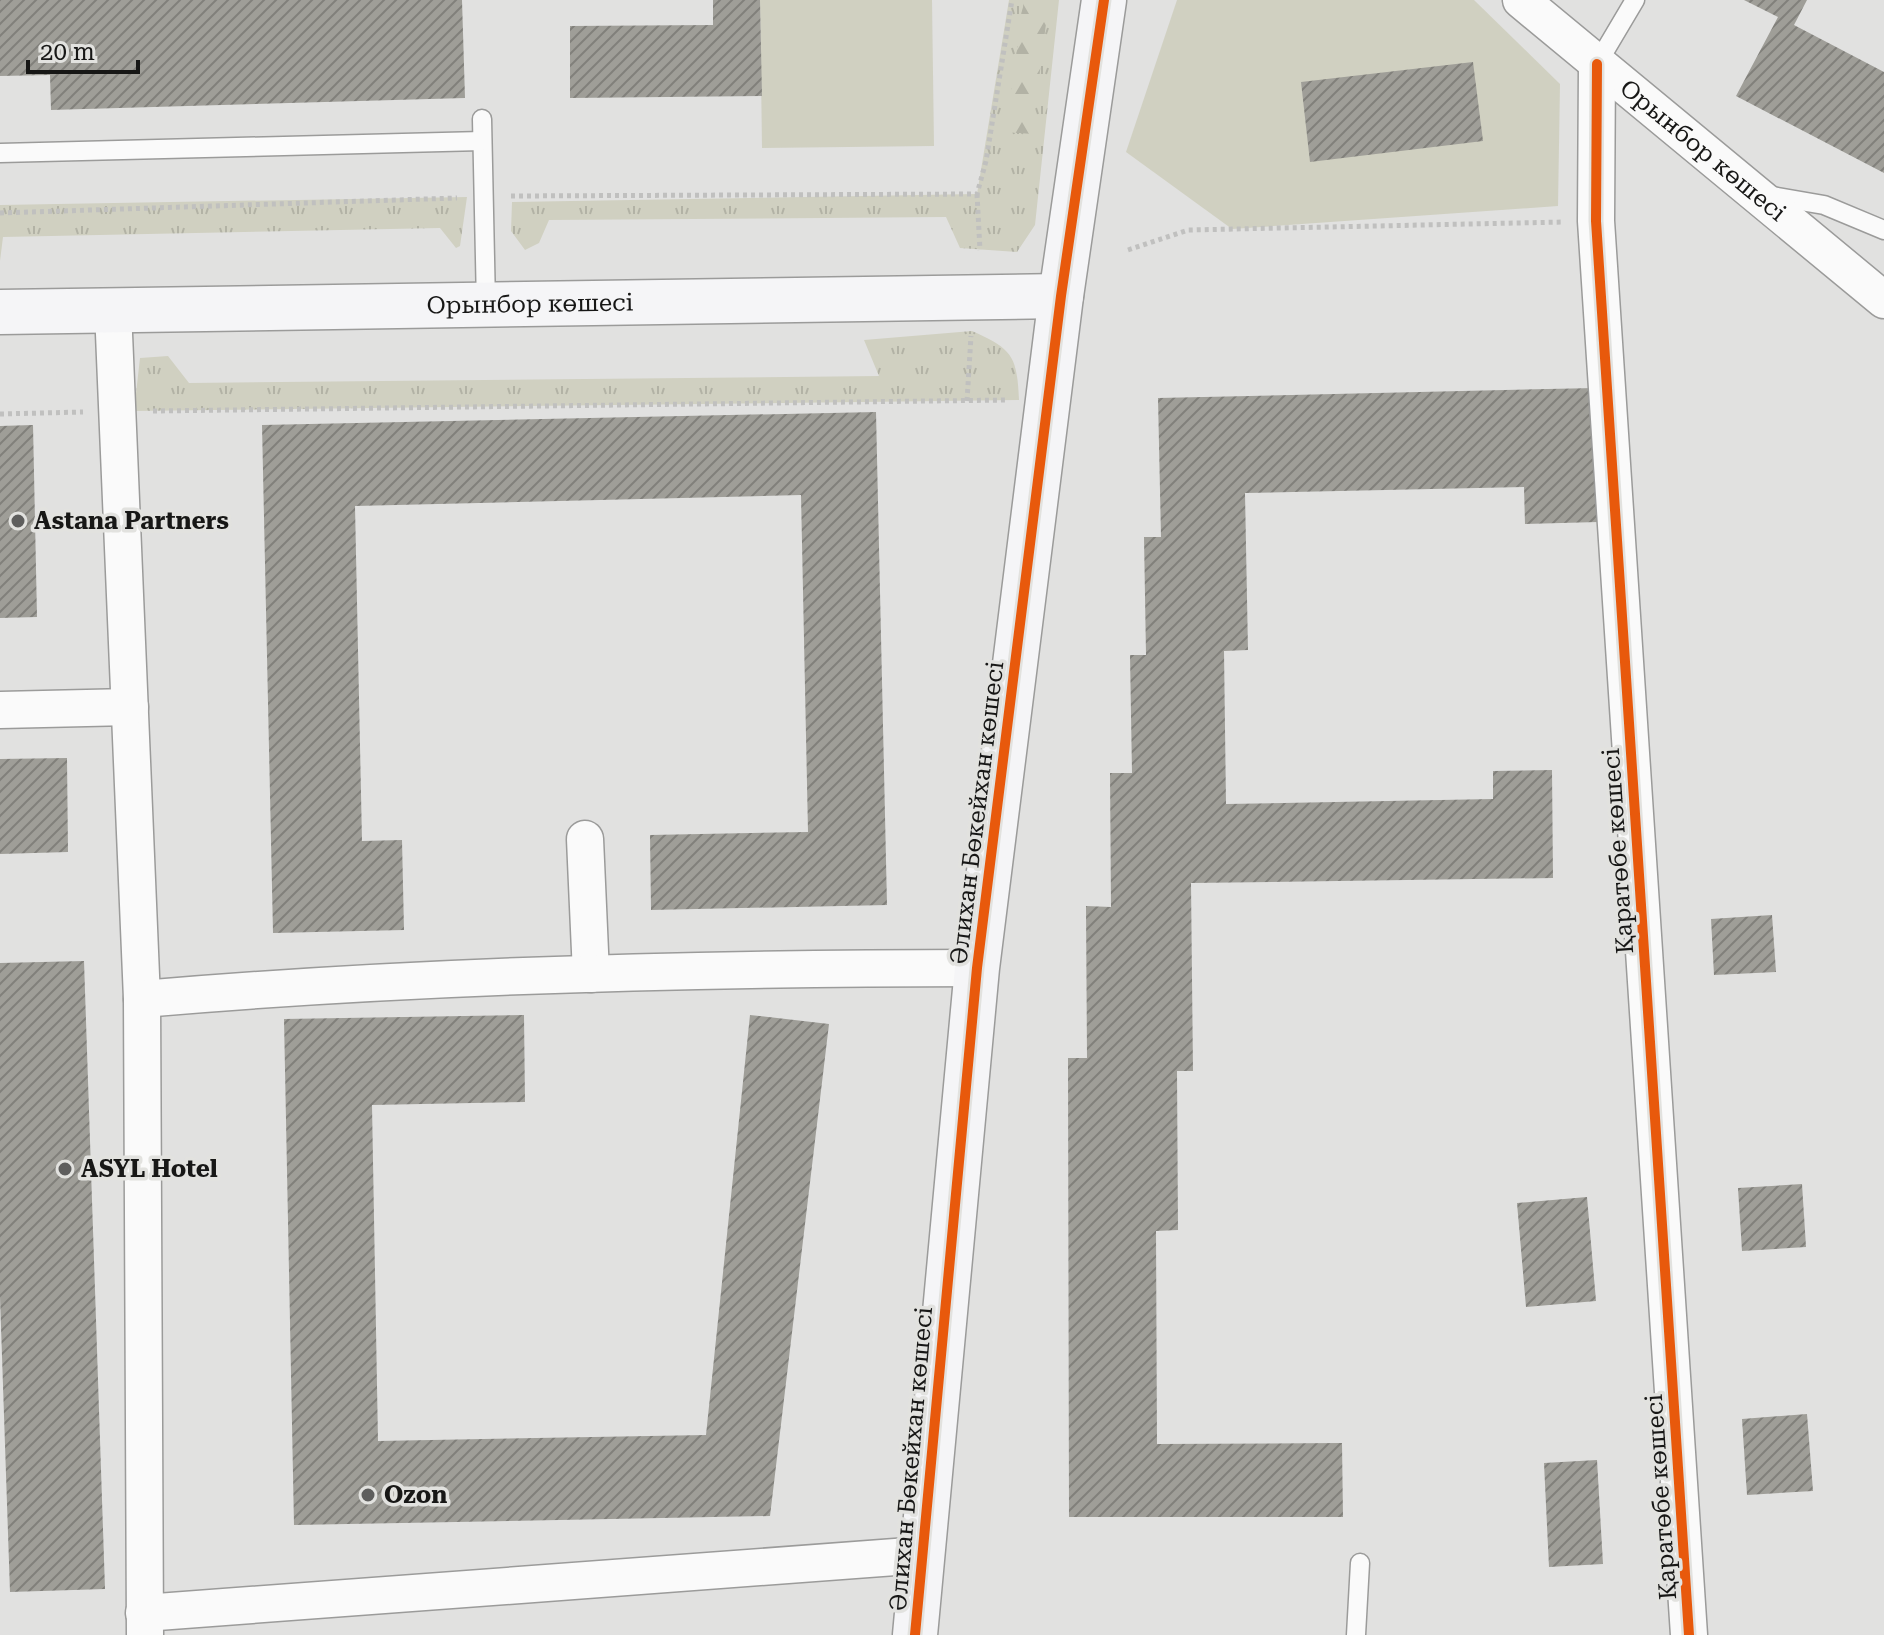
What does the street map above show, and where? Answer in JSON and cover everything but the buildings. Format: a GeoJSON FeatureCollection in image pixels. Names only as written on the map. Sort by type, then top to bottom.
{"type":"FeatureCollection","features":[{"type":"Feature","properties":{"kind":"street","name":"Әлихан Бөкейхан көшесі"},"geometry":{"type":"LineString","coordinates":[[915,1635],[977,968],[1061,296],[1104,0]]}},
{"type":"Feature","properties":{"kind":"street","name":"Орынбор көшесі"},"geometry":{"type":"LineString","coordinates":[[1521,0],[1884,300]]}},
{"type":"Feature","properties":{"kind":"street","name":"Қаратөбе көшесі"},"geometry":{"type":"LineString","coordinates":[[1597,64],[1596,221],[1689,1635]]}},
{"type":"Feature","properties":{"kind":"street","name":"Орынбор көшесі"},"geometry":{"type":"LineString","coordinates":[[0,312],[1061,296]]}},
{"type":"Feature","properties":{"kind":"street"},"geometry":{"type":"LineString","coordinates":[[113,310],[142,999],[145,1624],[922,1555]]}},
{"type":"Feature","properties":{"kind":"street"},"geometry":{"type":"LineString","coordinates":[[0,710],[130,707]]}},
{"type":"Feature","properties":{"kind":"street"},"geometry":{"type":"LineString","coordinates":[[585,839],[591,974]]}},
{"type":"Feature","properties":{"kind":"street"},"geometry":{"type":"LineString","coordinates":[[142,999],[282,987],[591,974],[977,968]]}},
{"type":"Feature","properties":{"kind":"lane"},"geometry":{"type":"LineString","coordinates":[[1597,64],[1635,0]]}},
{"type":"Feature","properties":{"kind":"lane"},"geometry":{"type":"LineString","coordinates":[[482,119],[486,305]]}},
{"type":"Feature","properties":{"kind":"lane"},"geometry":{"type":"LineString","coordinates":[[0,153],[482,141]]}},
{"type":"Feature","properties":{"kind":"lane"},"geometry":{"type":"LineString","coordinates":[[1759,194],[1824,205],[1884,230]]}},
{"type":"Feature","properties":{"kind":"lane"},"geometry":{"type":"LineString","coordinates":[[1356,1635],[1360,1563]]}},
{"type":"Feature","properties":{"kind":"path"},"geometry":{"type":"LineString","coordinates":[[980,250],[977,194],[986,161],[1012,0]]}},
{"type":"Feature","properties":{"kind":"path"},"geometry":{"type":"LineString","coordinates":[[0,213],[483,197],[977,194]]}},
{"type":"Feature","properties":{"kind":"path"},"geometry":{"type":"LineString","coordinates":[[1128,250],[1188,230],[1596,221]]}},
{"type":"Feature","properties":{"kind":"path"},"geometry":{"type":"LineString","coordinates":[[967,401],[972,331]]}},
{"type":"Feature","properties":{"kind":"path"},"geometry":{"type":"LineString","coordinates":[[0,414],[1050,400]]}},
{"type":"Feature","properties":{"kind":"green space"},"geometry":{"type":"Polygon","coordinates":[[[760,0],[932,0],[934,146],[762,148],[760,0]]]}},
{"type":"Feature","properties":{"kind":"green space"},"geometry":{"type":"Polygon","coordinates":[[[1009,0],[1059,0],[1035,225],[1017,252],[960,248],[946,217],[549,220],[539,243],[525,250],[511,231],[512,202],[977,194],[1009,0]]]}},
{"type":"Feature","properties":{"kind":"green space"},"geometry":{"type":"Polygon","coordinates":[[[1024,0],[1049,0],[1032,134],[1005,132],[1024,0]]]}},
{"type":"Feature","properties":{"kind":"green space"},"geometry":{"type":"Polygon","coordinates":[[[1177,0],[1474,0],[1560,84],[1558,206],[1232,229],[1126,152],[1177,0]]]}},
{"type":"Feature","properties":{"kind":"green space"},"geometry":{"type":"Polygon","coordinates":[[[467,197],[460,246],[456,248],[440,228],[3,237],[0,261],[0,205],[467,197]]]}},
{"type":"Feature","properties":{"kind":"green space"},"geometry":{"type":"Polygon","coordinates":[[[972,331],[996,343],[1010,355],[1019,400],[134,411],[140,358],[168,356],[189,383],[879,376],[864,340],[972,331]]]}},
{"type":"Feature","properties":{"kind":"cycle path"},"geometry":{"type":"LineString","coordinates":[[915,1635],[977,968],[1061,296],[1104,0]]}},
{"type":"Feature","properties":{"kind":"cycle path"},"geometry":{"type":"LineString","coordinates":[[1597,64],[1596,221],[1689,1635]]}},
{"type":"Feature","properties":{"kind":"place","name":"Astana Partners"},"geometry":{"type":"Point","coordinates":[18,521]}},
{"type":"Feature","properties":{"kind":"place","name":"ASYL Hotel"},"geometry":{"type":"Point","coordinates":[65,1169]}},
{"type":"Feature","properties":{"kind":"place","name":"Ozon"},"geometry":{"type":"Point","coordinates":[368,1495]}}]}
